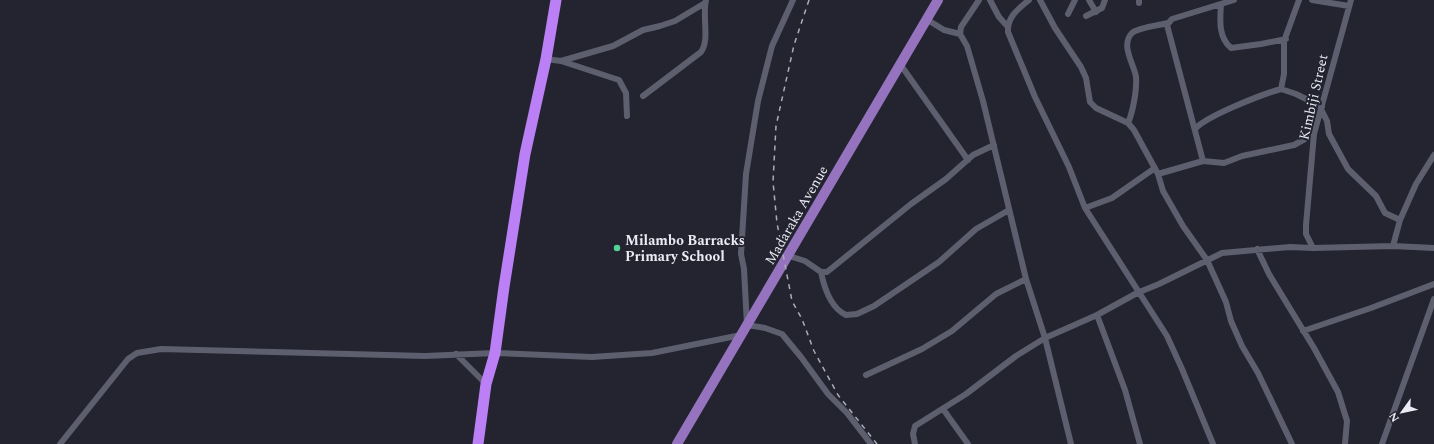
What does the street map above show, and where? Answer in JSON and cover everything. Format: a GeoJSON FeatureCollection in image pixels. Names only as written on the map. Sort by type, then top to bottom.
{"type":"FeatureCollection","features":[{"type":"Feature","properties":{"kind":"highway"},"geometry":{"type":"LineString","coordinates":[[478,444],[486,384],[495,353],[525,154],[546,59],[556,0]]}},
{"type":"Feature","properties":{"kind":"main road","name":"Madaraka Avenue"},"geometry":{"type":"LineString","coordinates":[[677,444],[789,256],[938,0]]}},
{"type":"Feature","properties":{"kind":"street"},"geometry":{"type":"LineString","coordinates":[[792,0],[767,61],[758,101],[748,164],[741,254],[744,269],[747,326],[764,328],[782,334],[802,357],[828,394],[847,413],[870,444]]}},
{"type":"Feature","properties":{"kind":"street"},"geometry":{"type":"LineString","coordinates":[[979,0],[961,27],[960,34],[971,58],[994,145],[1026,279],[1046,338],[1071,444]]}},
{"type":"Feature","properties":{"kind":"street"},"geometry":{"type":"LineString","coordinates":[[990,0],[999,17],[1008,27]]}},
{"type":"Feature","properties":{"kind":"street"},"geometry":{"type":"LineString","coordinates":[[1029,0],[1016,11],[1010,19],[1008,32],[1035,97],[1069,167],[1085,208],[1168,340],[1213,444]]}},
{"type":"Feature","properties":{"kind":"street"},"geometry":{"type":"LineString","coordinates":[[1040,0],[1055,28],[1082,67],[1086,78],[1090,102],[1096,108],[1128,123],[1134,130],[1156,171],[1163,191],[1183,226],[1206,260],[1226,302],[1231,321],[1242,346],[1258,373],[1292,444]]}},
{"type":"Feature","properties":{"kind":"street"},"geometry":{"type":"LineString","coordinates":[[1068,14],[1075,0]]}},
{"type":"Feature","properties":{"kind":"street"},"geometry":{"type":"LineString","coordinates":[[1089,0],[1096,12]]}},
{"type":"Feature","properties":{"kind":"street"},"geometry":{"type":"LineString","coordinates":[[1086,16],[1104,7],[1105,0]]}},
{"type":"Feature","properties":{"kind":"street"},"geometry":{"type":"LineString","coordinates":[[1203,161],[1168,31],[1168,24],[1172,19],[1234,0]]}},
{"type":"Feature","properties":{"kind":"street"},"geometry":{"type":"LineString","coordinates":[[1281,89],[1284,74],[1283,49],[1299,0]]}},
{"type":"Feature","properties":{"kind":"street"},"geometry":{"type":"LineString","coordinates":[[1312,0],[1350,3]]}},
{"type":"Feature","properties":{"kind":"street"},"geometry":{"type":"LineString","coordinates":[[560,61],[613,46],[643,30],[667,24],[706,1]]}},
{"type":"Feature","properties":{"kind":"street"},"geometry":{"type":"LineString","coordinates":[[643,96],[701,52],[705,47],[704,21],[706,1]]}},
{"type":"Feature","properties":{"kind":"street","name":"Kimbiji Street"},"geometry":{"type":"LineString","coordinates":[[1313,248],[1306,234],[1306,225],[1314,134],[1350,3]]}},
{"type":"Feature","properties":{"kind":"street"},"geometry":{"type":"LineString","coordinates":[[1221,4],[1221,29],[1226,42],[1231,48],[1262,44],[1286,38]]}},
{"type":"Feature","properties":{"kind":"street"},"geometry":{"type":"LineString","coordinates":[[926,20],[944,30],[960,34]]}},
{"type":"Feature","properties":{"kind":"street"},"geometry":{"type":"LineString","coordinates":[[1128,123],[1133,109],[1136,78],[1127,50],[1130,36],[1135,31],[1168,24]]}},
{"type":"Feature","properties":{"kind":"street"},"geometry":{"type":"LineString","coordinates":[[546,59],[560,61],[619,80],[626,93],[627,116]]}},
{"type":"Feature","properties":{"kind":"street"},"geometry":{"type":"LineString","coordinates":[[900,64],[968,160]]}},
{"type":"Feature","properties":{"kind":"street"},"geometry":{"type":"LineString","coordinates":[[1195,129],[1206,120],[1281,89],[1322,109],[1327,121],[1329,134],[1348,169],[1376,196],[1385,213],[1400,220]]}},
{"type":"Feature","properties":{"kind":"street"},"geometry":{"type":"LineString","coordinates":[[1085,208],[1112,198],[1156,171],[1203,161],[1224,163],[1242,156],[1294,145],[1314,134]]}},
{"type":"Feature","properties":{"kind":"street"},"geometry":{"type":"LineString","coordinates":[[820,272],[830,270],[911,204],[946,180],[968,160],[994,145]]}},
{"type":"Feature","properties":{"kind":"street"},"geometry":{"type":"LineString","coordinates":[[1393,246],[1400,220],[1416,184],[1434,155]]}},
{"type":"Feature","properties":{"kind":"street"},"geometry":{"type":"LineString","coordinates":[[789,256],[805,262],[820,272],[827,291],[836,308],[846,315],[857,314],[874,306],[932,266],[976,229],[1009,210]]}},
{"type":"Feature","properties":{"kind":"street"},"geometry":{"type":"LineString","coordinates":[[915,444],[913,434],[915,426],[966,394],[1016,356],[1046,338],[1097,315],[1138,293],[1222,253],[1290,247],[1313,248],[1393,246],[1434,248]]}},
{"type":"Feature","properties":{"kind":"street"},"geometry":{"type":"LineString","coordinates":[[1257,249],[1269,274],[1323,364],[1344,408],[1348,429],[1345,444]]}},
{"type":"Feature","properties":{"kind":"street"},"geometry":{"type":"LineString","coordinates":[[866,375],[922,349],[952,332],[996,294],[1026,279]]}},
{"type":"Feature","properties":{"kind":"street"},"geometry":{"type":"LineString","coordinates":[[1303,330],[1371,308],[1434,284]]}},
{"type":"Feature","properties":{"kind":"street"},"geometry":{"type":"LineString","coordinates":[[1382,444],[1434,299]]}},
{"type":"Feature","properties":{"kind":"street"},"geometry":{"type":"LineString","coordinates":[[1097,315],[1125,390],[1140,444]]}},
{"type":"Feature","properties":{"kind":"street"},"geometry":{"type":"LineString","coordinates":[[60,444],[128,359],[137,353],[161,349],[410,355],[495,353],[557,356],[620,356],[652,353],[742,335]]}},
{"type":"Feature","properties":{"kind":"street"},"geometry":{"type":"LineString","coordinates":[[456,354],[486,384]]}},
{"type":"Feature","properties":{"kind":"street"},"geometry":{"type":"LineString","coordinates":[[943,409],[968,444]]}},
{"type":"Feature","properties":{"kind":"railway"},"geometry":{"type":"LineString","coordinates":[[809,0],[794,45],[776,126],[773,182],[777,223],[792,301],[802,319],[814,351],[838,395],[877,444]]}},
{"type":"Feature","properties":{"kind":"place","name":"Milambo Barracks Primary School"},"geometry":{"type":"Point","coordinates":[617,248]}}]}
